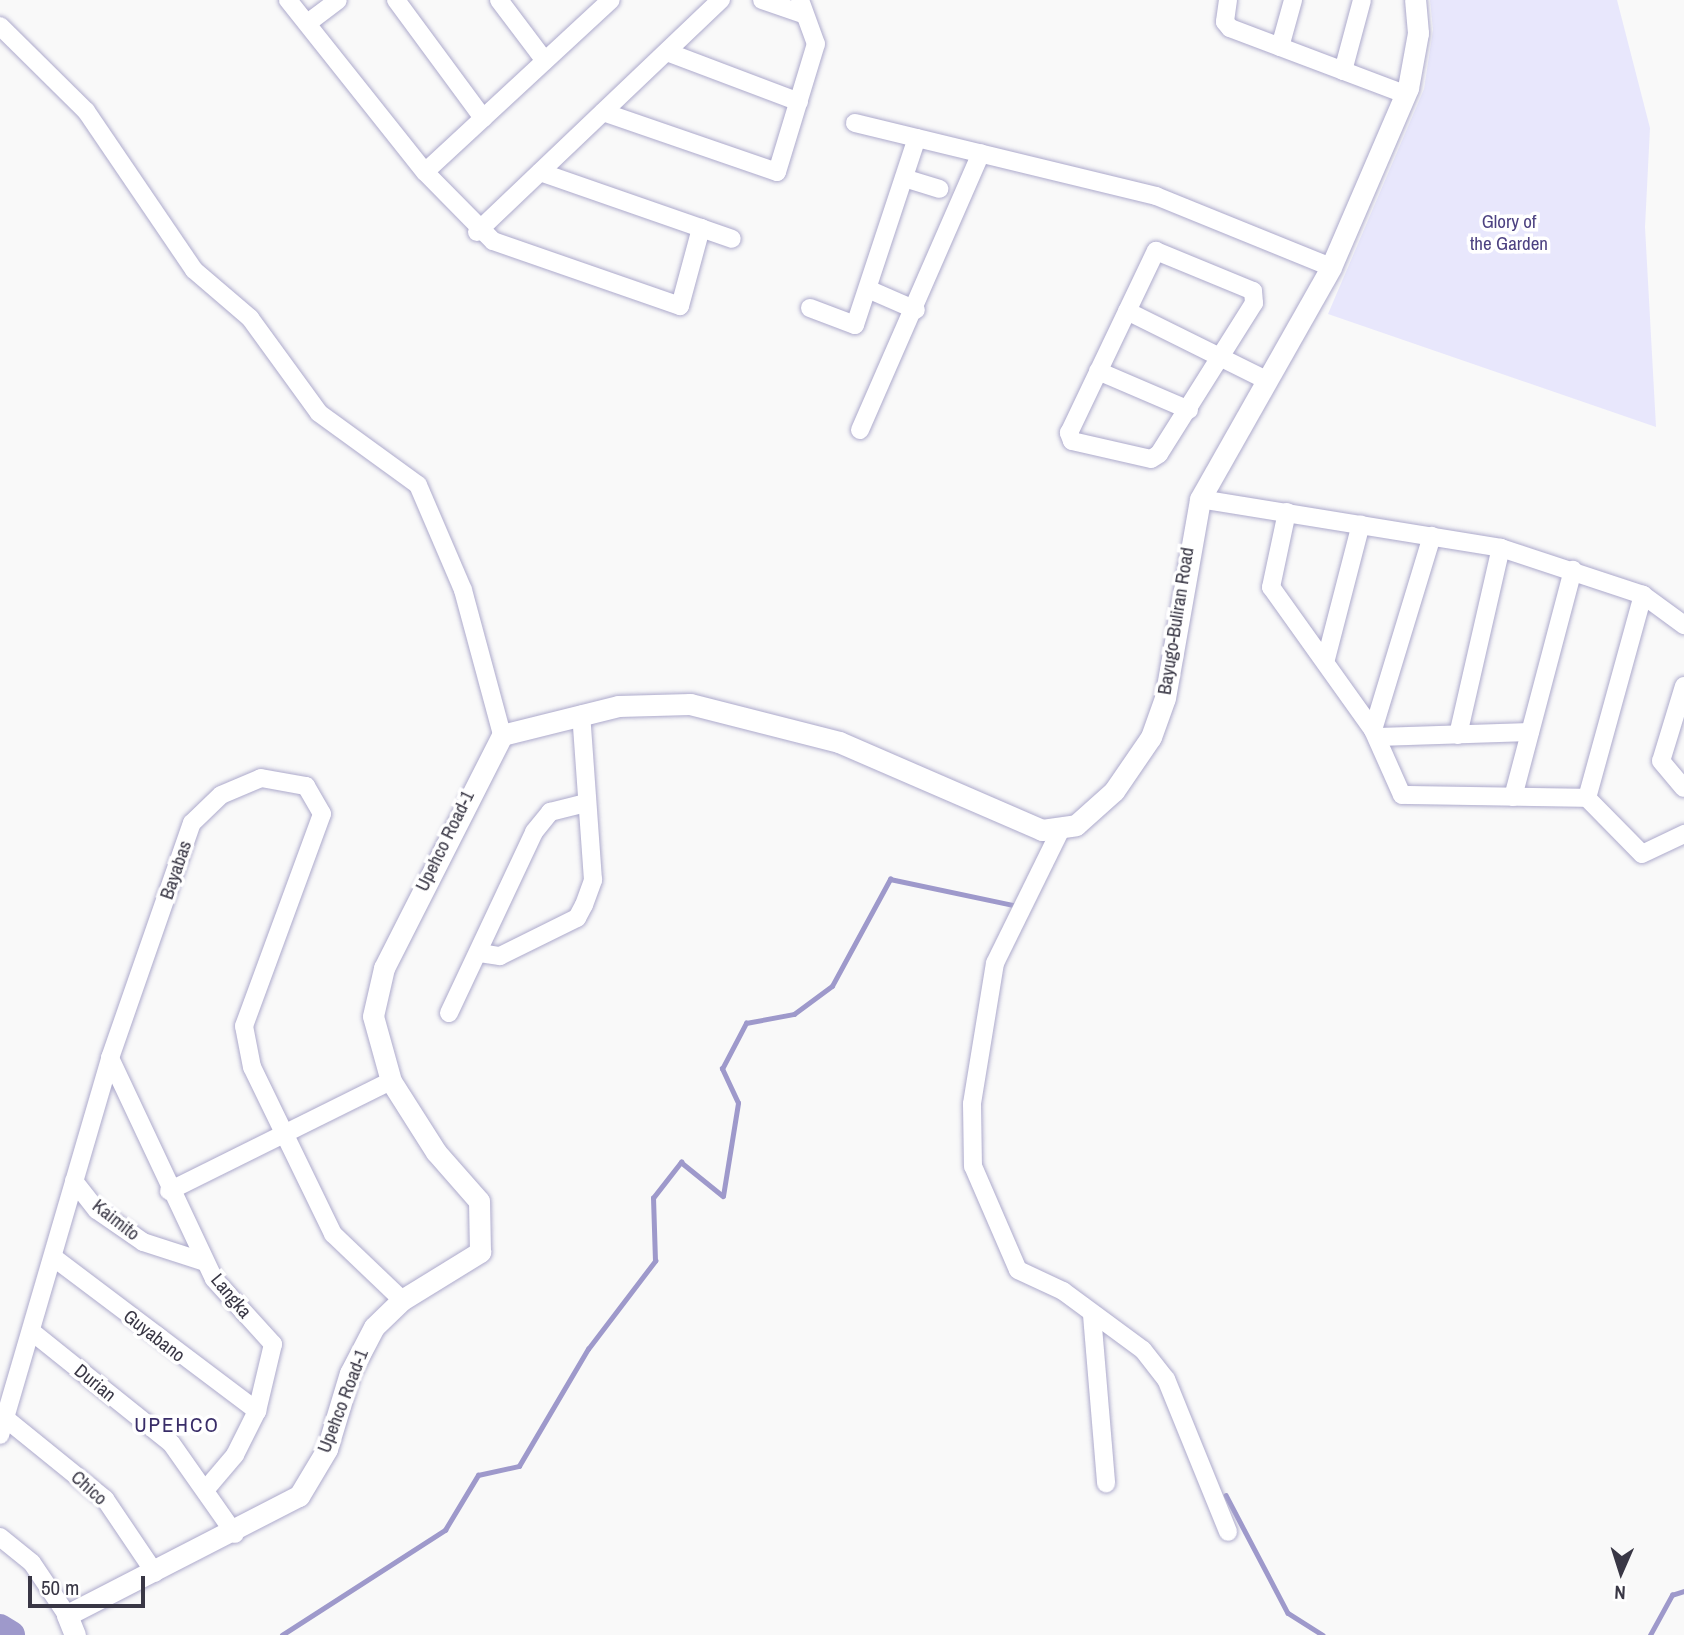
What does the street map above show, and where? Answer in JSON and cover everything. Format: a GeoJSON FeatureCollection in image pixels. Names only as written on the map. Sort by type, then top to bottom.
{"type":"FeatureCollection","features":[{"type":"Feature","properties":{"kind":"street"},"geometry":{"type":"LineString","coordinates":[[288,0],[309,22],[425,172],[477,232],[680,306],[701,228]]}},
{"type":"Feature","properties":{"kind":"street"},"geometry":{"type":"LineString","coordinates":[[309,22],[338,0]]}},
{"type":"Feature","properties":{"kind":"street"},"geometry":{"type":"LineString","coordinates":[[396,0],[483,118]]}},
{"type":"Feature","properties":{"kind":"street"},"geometry":{"type":"LineString","coordinates":[[499,0],[545,61]]}},
{"type":"Feature","properties":{"kind":"street"},"geometry":{"type":"LineString","coordinates":[[477,232],[721,0]]}},
{"type":"Feature","properties":{"kind":"street"},"geometry":{"type":"LineString","coordinates":[[603,112],[777,172],[816,44],[802,7],[762,0]]}},
{"type":"Feature","properties":{"kind":"street"},"geometry":{"type":"LineString","coordinates":[[1228,0],[1225,22],[1230,28],[1405,94]]}},
{"type":"Feature","properties":{"kind":"street"},"geometry":{"type":"LineString","coordinates":[[1280,47],[1293,0]]}},
{"type":"Feature","properties":{"kind":"street"},"geometry":{"type":"LineString","coordinates":[[1343,71],[1362,0]]}},
{"type":"Feature","properties":{"kind":"street","name":"Bayugo-Buliran Road"},"geometry":{"type":"LineString","coordinates":[[1060,831],[1114,791],[1151,737],[1165,698],[1200,499],[1331,267],[1405,94],[1418,33],[1415,0]]}},
{"type":"Feature","properties":{"kind":"street"},"geometry":{"type":"LineString","coordinates":[[425,172],[545,61],[603,3]]}},
{"type":"Feature","properties":{"kind":"street"},"geometry":{"type":"LineString","coordinates":[[0,26],[86,111],[194,271],[250,318],[319,413],[418,485],[463,590],[502,735],[618,706],[690,704],[839,742],[1042,830],[1060,831],[995,963],[972,1104],[973,1166],[1018,1270],[1063,1291],[1092,1315],[1143,1350],[1166,1379],[1228,1532]]}},
{"type":"Feature","properties":{"kind":"street"},"geometry":{"type":"LineString","coordinates":[[667,51],[799,102]]}},
{"type":"Feature","properties":{"kind":"street"},"geometry":{"type":"LineString","coordinates":[[855,123],[1156,195],[1331,267]]}},
{"type":"Feature","properties":{"kind":"street"},"geometry":{"type":"LineString","coordinates":[[810,308],[855,325],[870,290],[917,138]]}},
{"type":"Feature","properties":{"kind":"street"},"geometry":{"type":"LineString","coordinates":[[860,430],[916,310],[981,153]]}},
{"type":"Feature","properties":{"kind":"street"},"geometry":{"type":"LineString","coordinates":[[540,172],[732,239]]}},
{"type":"Feature","properties":{"kind":"street"},"geometry":{"type":"LineString","coordinates":[[904,178],[939,189]]}},
{"type":"Feature","properties":{"kind":"street"},"geometry":{"type":"LineString","coordinates":[[1156,251],[1253,291],[1254,303],[1223,355],[1189,410],[1151,458],[1072,441],[1069,433],[1128,311],[1156,251]]}},
{"type":"Feature","properties":{"kind":"street"},"geometry":{"type":"LineString","coordinates":[[870,290],[916,310]]}},
{"type":"Feature","properties":{"kind":"street"},"geometry":{"type":"LineString","coordinates":[[1128,311],[1223,355],[1266,380]]}},
{"type":"Feature","properties":{"kind":"street"},"geometry":{"type":"LineString","coordinates":[[1098,371],[1189,410]]}},
{"type":"Feature","properties":{"kind":"street"},"geometry":{"type":"LineString","coordinates":[[1200,499],[1501,548],[1643,595],[1684,625]]}},
{"type":"Feature","properties":{"kind":"street"},"geometry":{"type":"LineString","coordinates":[[1287,512],[1271,587],[1326,659],[1376,734],[1402,795],[1587,798],[1642,854],[1684,835]]}},
{"type":"Feature","properties":{"kind":"street"},"geometry":{"type":"LineString","coordinates":[[1326,659],[1361,524]]}},
{"type":"Feature","properties":{"kind":"street"},"geometry":{"type":"LineString","coordinates":[[1376,734],[1432,536]]}},
{"type":"Feature","properties":{"kind":"street"},"geometry":{"type":"LineString","coordinates":[[1458,735],[1501,548]]}},
{"type":"Feature","properties":{"kind":"street"},"geometry":{"type":"LineString","coordinates":[[1514,797],[1573,570]]}},
{"type":"Feature","properties":{"kind":"street"},"geometry":{"type":"LineString","coordinates":[[1587,798],[1643,595]]}},
{"type":"Feature","properties":{"kind":"street"},"geometry":{"type":"LineString","coordinates":[[1684,686],[1661,761],[1684,788]]}},
{"type":"Feature","properties":{"kind":"street"},"geometry":{"type":"LineString","coordinates":[[480,953],[500,956],[577,918],[593,880],[581,714]]}},
{"type":"Feature","properties":{"kind":"street"},"geometry":{"type":"LineString","coordinates":[[1376,734],[1530,732]]}},
{"type":"Feature","properties":{"kind":"street","name":"Upehco Road-1"},"geometry":{"type":"LineString","coordinates":[[67,1615],[236,1534],[285,1507],[308,1484],[363,1346],[402,1300],[468,1265],[480,1252],[485,1227],[479,1201],[436,1152],[391,1081],[375,1032],[378,984],[502,735]]}},
{"type":"Feature","properties":{"kind":"street","name":"Bayabas"},"geometry":{"type":"LineString","coordinates":[[0,1435],[110,1058],[192,822],[221,795],[261,778],[306,786],[323,814],[244,1026],[252,1067],[333,1234],[402,1300]]}},
{"type":"Feature","properties":{"kind":"street"},"geometry":{"type":"LineString","coordinates":[[449,1013],[480,953],[534,832],[550,812],[587,803]]}},
{"type":"Feature","properties":{"kind":"street","name":"Langka"},"geometry":{"type":"LineString","coordinates":[[110,1058],[169,1191],[205,1262],[273,1344],[257,1411],[235,1455],[207,1488]]}},
{"type":"Feature","properties":{"kind":"street"},"geometry":{"type":"LineString","coordinates":[[169,1191],[391,1081]]}},
{"type":"Feature","properties":{"kind":"street","name":"Kaimito"},"geometry":{"type":"LineString","coordinates":[[74,1181],[97,1210],[143,1242],[205,1262]]}},
{"type":"Feature","properties":{"kind":"street","name":"Guyabano"},"geometry":{"type":"LineString","coordinates":[[53,1257],[257,1411]]}},
{"type":"Feature","properties":{"kind":"street"},"geometry":{"type":"LineString","coordinates":[[1092,1315],[1106,1483]]}},
{"type":"Feature","properties":{"kind":"street","name":"Durian"},"geometry":{"type":"LineString","coordinates":[[31,1331],[171,1443],[207,1488],[236,1534]]}},
{"type":"Feature","properties":{"kind":"street","name":"Chico"},"geometry":{"type":"LineString","coordinates":[[5,1418],[105,1500],[155,1573]]}},
{"type":"Feature","properties":{"kind":"street"},"geometry":{"type":"LineString","coordinates":[[0,1537],[32,1563],[67,1615],[75,1635]]}},
{"type":"Feature","properties":{"kind":"green space","name":"Glory of the Garden"},"geometry":{"type":"Polygon","coordinates":[[[1430,0],[1617,0],[1650,128],[1645,227],[1656,427],[1328,314],[1424,89],[1433,30],[1430,0]]]}},
{"type":"Feature","properties":{"kind":"waterway"},"geometry":{"type":"LineString","coordinates":[[282,1635],[445,1530],[478,1475],[519,1466],[588,1349],[655,1261],[653,1198],[681,1162],[723,1196],[738,1103],[722,1069],[746,1023],[794,1014],[832,986],[890,879],[1013,905]]}},
{"type":"Feature","properties":{"kind":"waterway"},"geometry":{"type":"LineString","coordinates":[[1226,1495],[1288,1613],[1323,1635]]}},
{"type":"Feature","properties":{"kind":"waterway"},"geometry":{"type":"LineString","coordinates":[[1650,1635],[1672,1595],[1684,1591]]}},
{"type":"Feature","properties":{"kind":"waterway"},"geometry":{"type":"LineString","coordinates":[[0,1628],[11,1635]]}},
{"type":"Feature","properties":{"kind":"district","name":"UPEHCO"},"geometry":{"type":"Point","coordinates":[177,1425]}}]}
